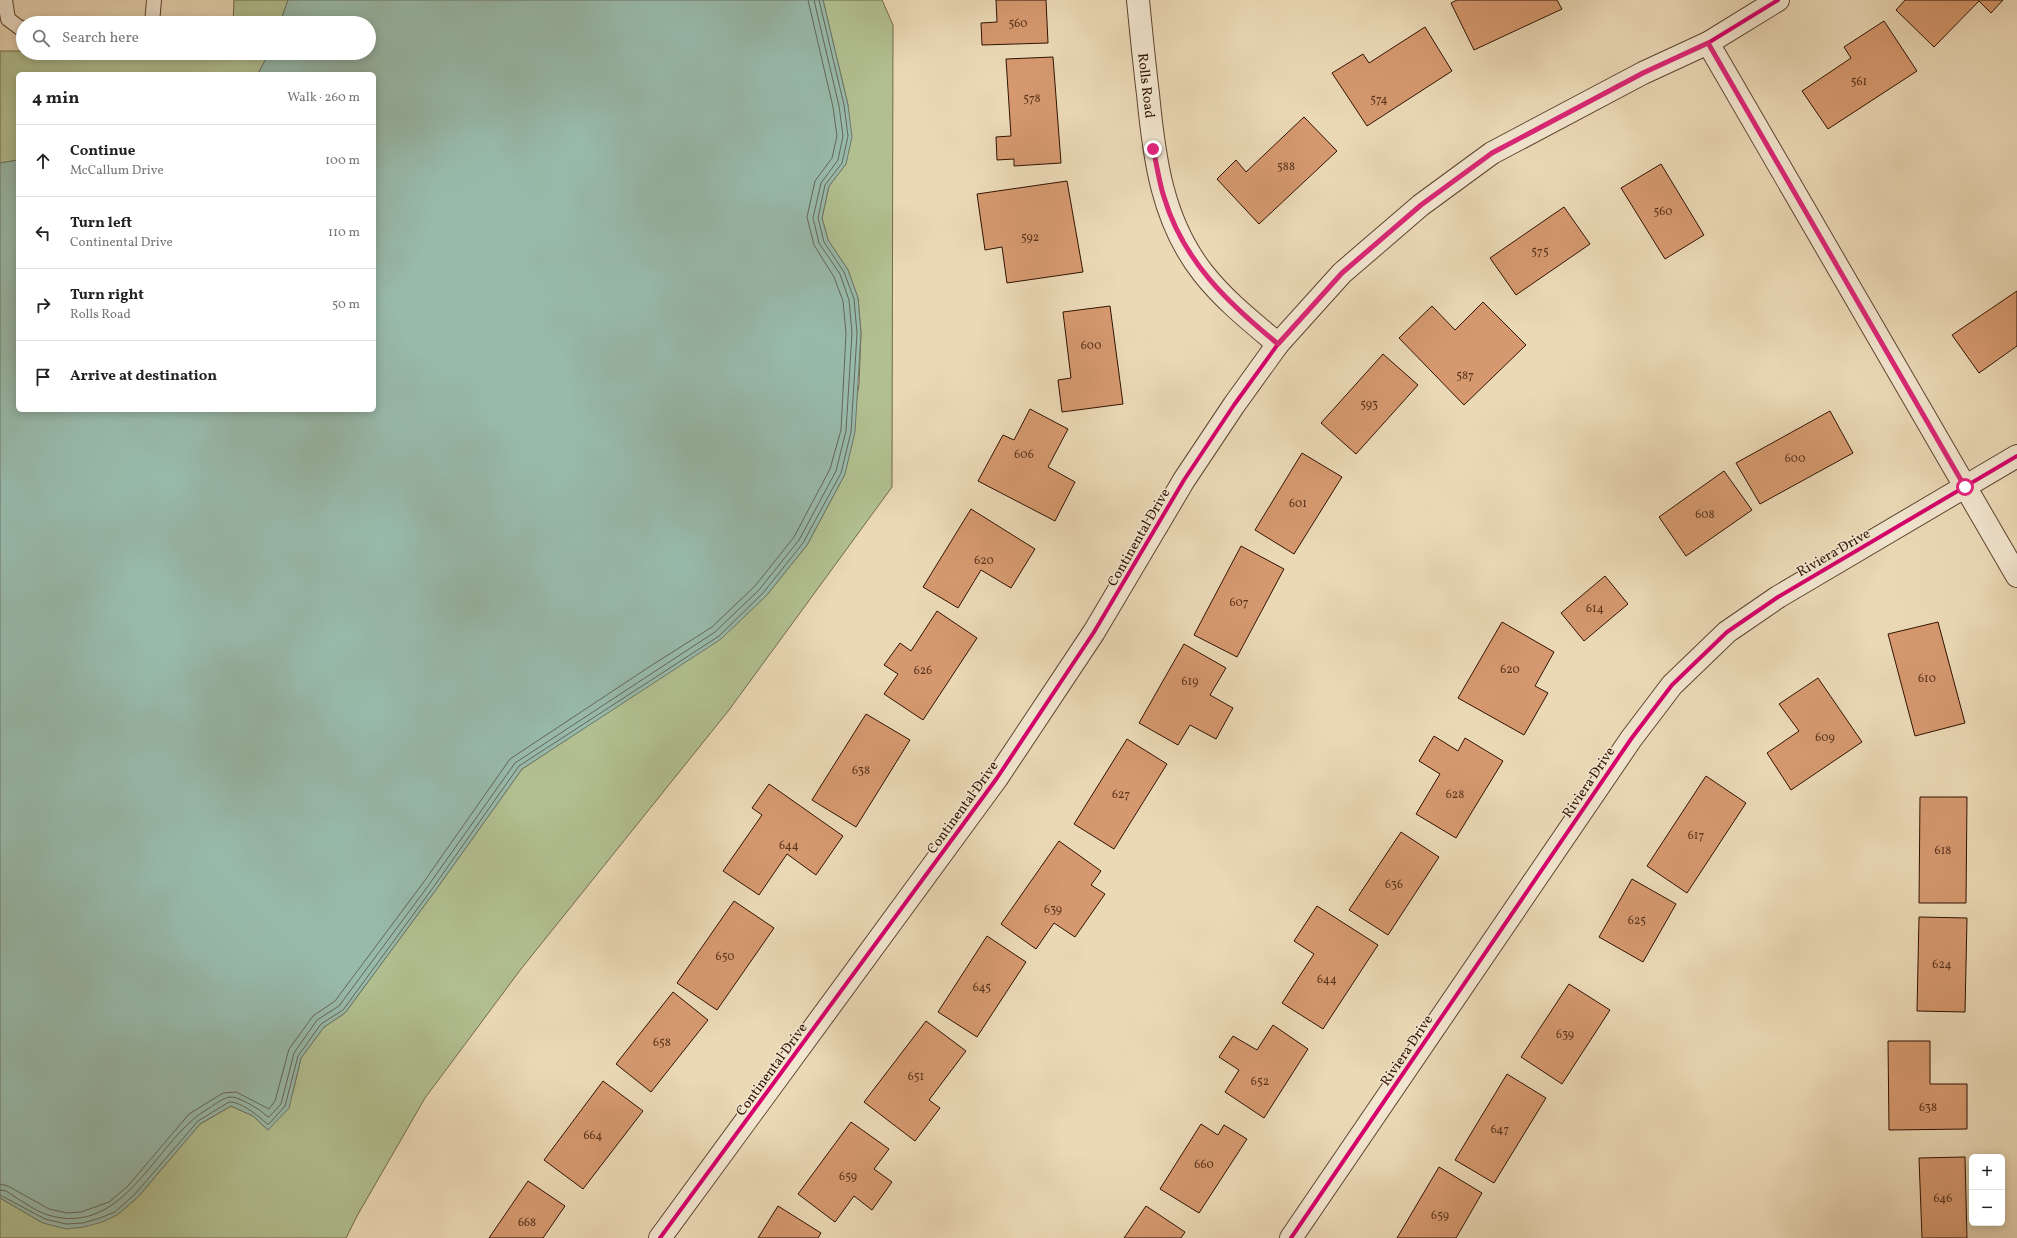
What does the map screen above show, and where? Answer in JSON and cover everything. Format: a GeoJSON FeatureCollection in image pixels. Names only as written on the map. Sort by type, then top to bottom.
{"type":"FeatureCollection","features":[{"type":"Feature","properties":{"kind":"street","name":"Rolls Road"},"geometry":{"type":"LineString","coordinates":[[1138,0],[1153,149],[1164,197],[1183,242],[1203,273],[1236,310],[1278,344]]}},
{"type":"Feature","properties":{"kind":"street","name":"Continental Drive"},"geometry":{"type":"LineString","coordinates":[[660,1238],[997,778],[1094,632],[1184,480],[1234,405],[1278,344],[1342,273],[1421,205],[1492,153],[1637,77],[1708,43],[1778,0]]}},
{"type":"Feature","properties":{"kind":"street"},"geometry":{"type":"LineString","coordinates":[[1708,43],[2017,576]]}},
{"type":"Feature","properties":{"kind":"street","name":"Riviera Drive"},"geometry":{"type":"LineString","coordinates":[[1292,1238],[1631,739],[1672,685],[1727,632],[1778,597],[2017,456]]}},
{"type":"Feature","properties":{"kind":"lane"},"geometry":{"type":"LineString","coordinates":[[5,0],[8,19],[16,25]]}},
{"type":"Feature","properties":{"kind":"lane"},"geometry":{"type":"LineString","coordinates":[[153,16],[154,0]]}},
{"type":"Feature","properties":{"kind":"green space"},"geometry":{"type":"Polygon","coordinates":[[[234,0],[288,0],[282,16],[233,16],[234,0]]]}},
{"type":"Feature","properties":{"kind":"green space"},"geometry":{"type":"Polygon","coordinates":[[[823,0],[882,0],[893,25],[892,487],[729,710],[521,969],[425,1098],[357,1216],[346,1238],[0,1238],[0,1198],[43,1223],[117,1215],[138,1197],[200,1124],[231,1106],[253,1116],[268,1130],[293,1092],[301,1058],[324,1027],[345,1013],[435,891],[522,769],[657,679],[766,596],[807,545],[845,474],[859,384],[861,333],[858,298],[848,270],[828,240],[822,218],[829,186],[846,164],[848,105],[823,0]]]}},
{"type":"Feature","properties":{"kind":"green space"},"geometry":{"type":"Polygon","coordinates":[[[0,51],[16,51],[16,60],[265,60],[259,72],[16,72],[16,160],[0,163],[0,51]]]}},
{"type":"Feature","properties":{"kind":"water"},"geometry":{"type":"Polygon","coordinates":[[[288,0],[823,0],[848,105],[852,137],[846,164],[829,186],[822,218],[828,240],[848,270],[858,298],[861,333],[855,432],[845,474],[807,545],[766,596],[721,639],[522,769],[435,891],[345,1013],[324,1027],[301,1058],[289,1108],[268,1130],[253,1116],[231,1106],[200,1124],[138,1197],[117,1215],[102,1222],[84,1227],[66,1229],[43,1223],[0,1198],[0,163],[16,160],[16,412],[376,412],[376,72],[259,72],[265,60],[376,60],[376,16],[282,16],[288,0]]]}},
{"type":"Feature","properties":{"kind":"building"},"geometry":{"type":"Polygon","coordinates":[[[996,0],[1046,0],[1048,43],[982,45],[981,23],[997,22],[996,0]]]}},
{"type":"Feature","properties":{"kind":"building"},"geometry":{"type":"Polygon","coordinates":[[[1457,0],[1557,0],[1562,9],[1474,50],[1451,3],[1457,0]]]}},
{"type":"Feature","properties":{"kind":"building"},"geometry":{"type":"Polygon","coordinates":[[[1905,0],[2003,0],[1991,13],[1979,1],[1934,47],[1896,10],[1905,0]]]}},
{"type":"Feature","properties":{"kind":"building"},"geometry":{"type":"Polygon","coordinates":[[[1884,21],[1917,71],[1828,129],[1802,91],[1851,58],[1844,47],[1884,21]]]}},
{"type":"Feature","properties":{"kind":"building"},"geometry":{"type":"Polygon","coordinates":[[[1425,27],[1452,71],[1367,126],[1332,73],[1363,54],[1369,63],[1425,27]]]}},
{"type":"Feature","properties":{"kind":"building"},"geometry":{"type":"Polygon","coordinates":[[[1053,57],[1061,163],[1014,166],[1014,159],[997,160],[996,137],[1011,136],[1006,59],[1053,57]]]}},
{"type":"Feature","properties":{"kind":"building"},"geometry":{"type":"Polygon","coordinates":[[[1304,117],[1337,151],[1259,224],[1217,179],[1236,160],[1246,172],[1304,117]]]}},
{"type":"Feature","properties":{"kind":"building"},"geometry":{"type":"Polygon","coordinates":[[[1661,164],[1704,235],[1665,259],[1621,188],[1661,164]]]}},
{"type":"Feature","properties":{"kind":"building"},"geometry":{"type":"Polygon","coordinates":[[[1067,181],[1083,272],[1007,283],[1002,247],[985,250],[977,194],[1067,181]]]}},
{"type":"Feature","properties":{"kind":"building"},"geometry":{"type":"Polygon","coordinates":[[[1564,207],[1590,244],[1516,295],[1490,258],[1564,207]]]}},
{"type":"Feature","properties":{"kind":"building"},"geometry":{"type":"Polygon","coordinates":[[[2017,291],[2017,346],[1979,373],[1952,335],[2017,291]]]}},
{"type":"Feature","properties":{"kind":"building"},"geometry":{"type":"Polygon","coordinates":[[[1483,302],[1526,345],[1464,405],[1399,338],[1432,306],[1455,330],[1483,302]]]}},
{"type":"Feature","properties":{"kind":"building"},"geometry":{"type":"Polygon","coordinates":[[[1110,306],[1123,404],[1062,412],[1058,380],[1071,378],[1063,312],[1110,306]]]}},
{"type":"Feature","properties":{"kind":"building"},"geometry":{"type":"Polygon","coordinates":[[[1383,354],[1418,385],[1356,454],[1321,423],[1383,354]]]}},
{"type":"Feature","properties":{"kind":"building"},"geometry":{"type":"Polygon","coordinates":[[[1030,409],[1068,429],[1048,467],[1075,482],[1055,521],[978,481],[1003,435],[1014,440],[1030,409]]]}},
{"type":"Feature","properties":{"kind":"building"},"geometry":{"type":"Polygon","coordinates":[[[1830,411],[1853,453],[1760,504],[1736,463],[1830,411]]]}},
{"type":"Feature","properties":{"kind":"building"},"geometry":{"type":"Polygon","coordinates":[[[1302,453],[1342,477],[1294,554],[1255,530],[1302,453]]]}},
{"type":"Feature","properties":{"kind":"building"},"geometry":{"type":"Polygon","coordinates":[[[1724,471],[1752,510],[1686,556],[1659,517],[1724,471]]]}},
{"type":"Feature","properties":{"kind":"building"},"geometry":{"type":"Polygon","coordinates":[[[971,509],[1035,549],[1011,588],[981,570],[958,608],[923,587],[971,509]]]}},
{"type":"Feature","properties":{"kind":"building"},"geometry":{"type":"Polygon","coordinates":[[[1241,546],[1284,569],[1237,657],[1194,635],[1241,546]]]}},
{"type":"Feature","properties":{"kind":"building"},"geometry":{"type":"Polygon","coordinates":[[[1605,576],[1628,604],[1584,641],[1561,613],[1605,576]]]}},
{"type":"Feature","properties":{"kind":"building"},"geometry":{"type":"Polygon","coordinates":[[[937,611],[977,638],[923,720],[884,694],[898,674],[884,665],[900,643],[911,651],[937,611]]]}},
{"type":"Feature","properties":{"kind":"building"},"geometry":{"type":"Polygon","coordinates":[[[1502,622],[1554,652],[1535,686],[1548,693],[1524,735],[1458,698],[1502,622]]]}},
{"type":"Feature","properties":{"kind":"building"},"geometry":{"type":"Polygon","coordinates":[[[1938,622],[1965,723],[1915,736],[1888,634],[1938,622]]]}},
{"type":"Feature","properties":{"kind":"building"},"geometry":{"type":"Polygon","coordinates":[[[1184,644],[1226,668],[1210,695],[1233,708],[1216,739],[1190,725],[1178,745],[1139,723],[1184,644]]]}},
{"type":"Feature","properties":{"kind":"building"},"geometry":{"type":"Polygon","coordinates":[[[1818,678],[1862,742],[1791,790],[1767,753],[1799,731],[1779,704],[1818,678]]]}},
{"type":"Feature","properties":{"kind":"building"},"geometry":{"type":"Polygon","coordinates":[[[866,714],[910,740],[856,827],[812,800],[866,714]]]}},
{"type":"Feature","properties":{"kind":"building"},"geometry":{"type":"Polygon","coordinates":[[[1434,736],[1458,751],[1465,738],[1503,761],[1456,838],[1416,814],[1440,774],[1419,761],[1434,736]]]}},
{"type":"Feature","properties":{"kind":"building"},"geometry":{"type":"Polygon","coordinates":[[[1127,739],[1167,764],[1114,849],[1074,824],[1127,739]]]}},
{"type":"Feature","properties":{"kind":"building"},"geometry":{"type":"Polygon","coordinates":[[[1706,776],[1746,803],[1687,893],[1647,866],[1706,776]]]}},
{"type":"Feature","properties":{"kind":"building"},"geometry":{"type":"Polygon","coordinates":[[[769,784],[843,836],[816,875],[787,854],[759,895],[723,871],[762,815],[752,808],[769,784]]]}},
{"type":"Feature","properties":{"kind":"building"},"geometry":{"type":"Polygon","coordinates":[[[1920,797],[1967,797],[1966,903],[1919,903],[1920,797]]]}},
{"type":"Feature","properties":{"kind":"building"},"geometry":{"type":"Polygon","coordinates":[[[1401,832],[1439,857],[1388,935],[1349,910],[1401,832]]]}},
{"type":"Feature","properties":{"kind":"building"},"geometry":{"type":"Polygon","coordinates":[[[1059,841],[1101,871],[1091,885],[1105,894],[1075,937],[1054,923],[1036,949],[1001,924],[1059,841]]]}},
{"type":"Feature","properties":{"kind":"building"},"geometry":{"type":"Polygon","coordinates":[[[1632,879],[1676,904],[1643,962],[1599,937],[1632,879]]]}},
{"type":"Feature","properties":{"kind":"building"},"geometry":{"type":"Polygon","coordinates":[[[734,901],[774,928],[717,1010],[677,983],[734,901]]]}},
{"type":"Feature","properties":{"kind":"building"},"geometry":{"type":"Polygon","coordinates":[[[1317,906],[1378,945],[1323,1029],[1282,1003],[1314,954],[1294,941],[1317,906]]]}},
{"type":"Feature","properties":{"kind":"building"},"geometry":{"type":"Polygon","coordinates":[[[1919,917],[1967,918],[1965,1012],[1917,1011],[1919,917]]]}},
{"type":"Feature","properties":{"kind":"building"},"geometry":{"type":"Polygon","coordinates":[[[987,936],[1026,962],[977,1037],[938,1012],[987,936]]]}},
{"type":"Feature","properties":{"kind":"building"},"geometry":{"type":"Polygon","coordinates":[[[1569,984],[1610,1010],[1562,1084],[1521,1057],[1569,984]]]}},
{"type":"Feature","properties":{"kind":"building"},"geometry":{"type":"Polygon","coordinates":[[[673,992],[708,1020],[651,1092],[616,1064],[673,992]]]}},
{"type":"Feature","properties":{"kind":"building"},"geometry":{"type":"Polygon","coordinates":[[[926,1021],[966,1051],[929,1100],[940,1108],[915,1141],[864,1102],[926,1021]]]}},
{"type":"Feature","properties":{"kind":"building"},"geometry":{"type":"Polygon","coordinates":[[[1273,1025],[1308,1049],[1264,1118],[1225,1092],[1239,1070],[1219,1057],[1233,1036],[1257,1050],[1273,1025]]]}},
{"type":"Feature","properties":{"kind":"building"},"geometry":{"type":"Polygon","coordinates":[[[1888,1041],[1930,1041],[1930,1084],[1967,1084],[1967,1129],[1889,1130],[1888,1041]]]}},
{"type":"Feature","properties":{"kind":"building"},"geometry":{"type":"Polygon","coordinates":[[[1507,1074],[1546,1098],[1494,1183],[1455,1160],[1507,1074]]]}},
{"type":"Feature","properties":{"kind":"building"},"geometry":{"type":"Polygon","coordinates":[[[603,1081],[643,1111],[583,1189],[544,1160],[603,1081]]]}},
{"type":"Feature","properties":{"kind":"building"},"geometry":{"type":"Polygon","coordinates":[[[851,1122],[889,1149],[874,1169],[892,1182],[872,1210],[854,1196],[835,1222],[798,1194],[851,1122]]]}},
{"type":"Feature","properties":{"kind":"building"},"geometry":{"type":"Polygon","coordinates":[[[1201,1124],[1218,1135],[1224,1125],[1247,1139],[1199,1213],[1160,1189],[1201,1124]]]}},
{"type":"Feature","properties":{"kind":"building"},"geometry":{"type":"Polygon","coordinates":[[[1965,1157],[1967,1238],[1922,1238],[1919,1158],[1965,1157]]]}},
{"type":"Feature","properties":{"kind":"building"},"geometry":{"type":"Polygon","coordinates":[[[1439,1167],[1482,1193],[1456,1238],[1397,1238],[1439,1167]]]}},
{"type":"Feature","properties":{"kind":"building"},"geometry":{"type":"Polygon","coordinates":[[[528,1181],[565,1206],[543,1238],[489,1238],[528,1181]]]}},
{"type":"Feature","properties":{"kind":"building"},"geometry":{"type":"Polygon","coordinates":[[[778,1206],[821,1233],[818,1238],[758,1238],[778,1206]]]}},
{"type":"Feature","properties":{"kind":"building"},"geometry":{"type":"Polygon","coordinates":[[[1146,1206],[1185,1232],[1181,1238],[1124,1238],[1146,1206]]]}},
{"type":"Feature","properties":{"kind":"cycle path"},"geometry":{"type":"LineString","coordinates":[[660,1238],[997,778],[1094,632],[1184,480],[1234,405],[1278,344],[1342,273],[1421,205],[1492,153],[1643,73],[1708,43],[1778,0]]}},
{"type":"Feature","properties":{"kind":"cycle path"},"geometry":{"type":"LineString","coordinates":[[1291,1238],[1631,739],[1672,685],[1727,632],[1778,597],[2017,456]]}},
{"type":"Feature","properties":{"kind":"route"},"geometry":{"type":"LineString","coordinates":[[1153,149],[1164,197],[1183,242],[1203,273],[1236,310],[1278,344],[1342,273],[1421,205],[1492,153],[1643,73],[1708,43],[1965,487]]}}]}
